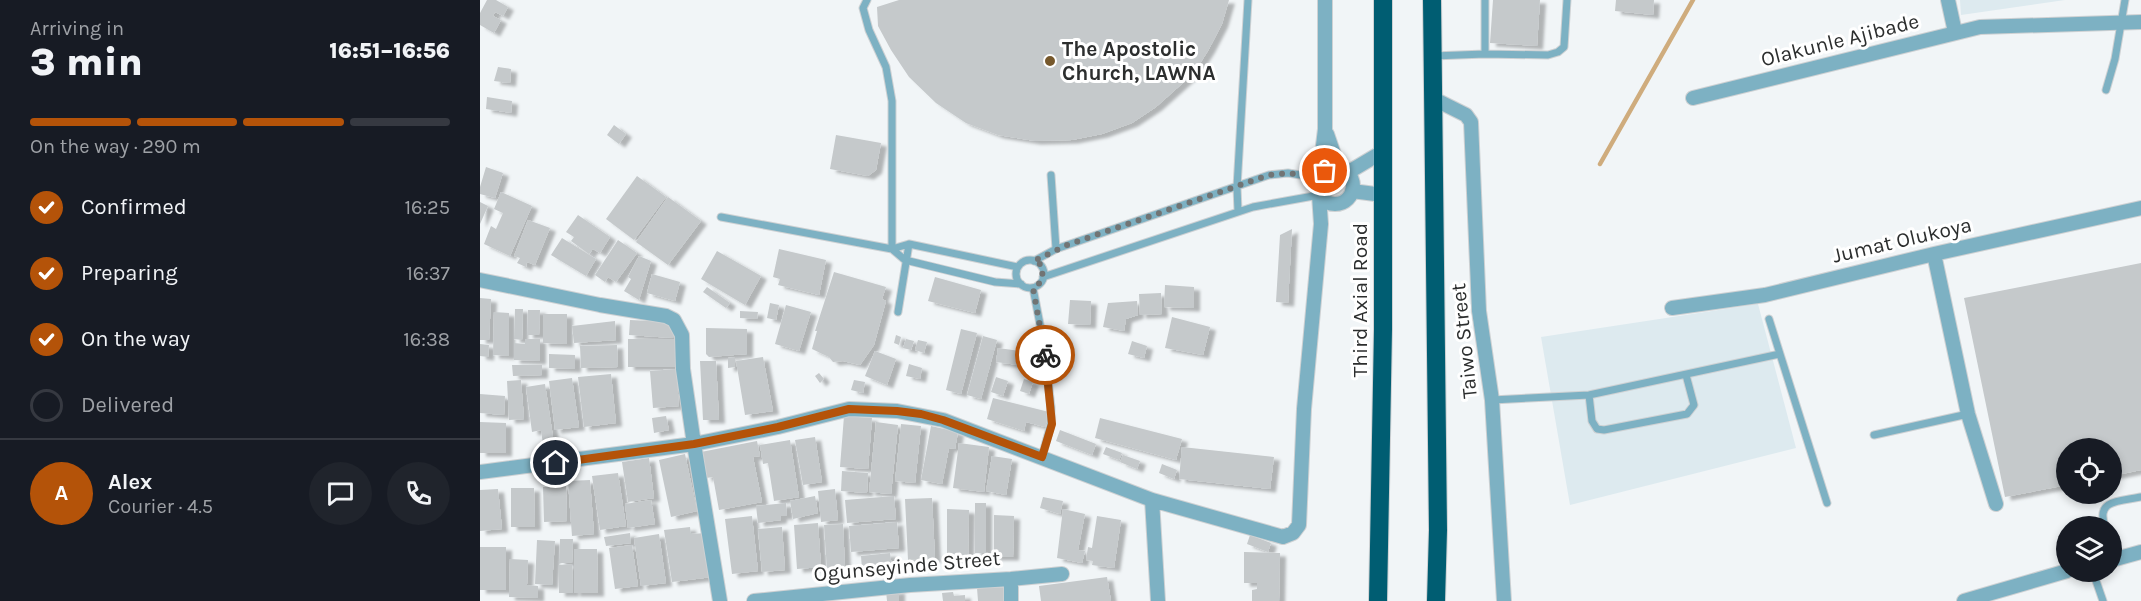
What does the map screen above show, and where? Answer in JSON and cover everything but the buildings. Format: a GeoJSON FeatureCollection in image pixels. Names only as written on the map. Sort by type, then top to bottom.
{"type":"FeatureCollection","features":[{"type":"Feature","properties":{"kind":"highway","name":"Third Axial Road"},"geometry":{"type":"LineString","coordinates":[[1378,601],[1383,329],[1383,0]]}},
{"type":"Feature","properties":{"kind":"highway"},"geometry":{"type":"LineString","coordinates":[[1432,0],[1438,518],[1436,601]]}},
{"type":"Feature","properties":{"kind":"street"},"geometry":{"type":"LineString","coordinates":[[480,472],[694,444],[778,427],[849,409],[871,409],[921,414],[943,420],[1152,500],[1283,537],[1293,533],[1299,525],[1304,409],[1322,224],[1317,184],[1325,129],[1325,0]]}},
{"type":"Feature","properties":{"kind":"street"},"geometry":{"type":"LineString","coordinates":[[1948,0],[1955,32]]}},
{"type":"Feature","properties":{"kind":"street","name":"Olakunle Ajibade"},"geometry":{"type":"LineString","coordinates":[[1694,98],[1980,27],[2141,22]]}},
{"type":"Feature","properties":{"kind":"street","name":"Taiwo Street"},"geometry":{"type":"LineString","coordinates":[[1434,99],[1466,115],[1471,122],[1479,311],[1492,400],[1504,601]]}},
{"type":"Feature","properties":{"kind":"street"},"geometry":{"type":"LineString","coordinates":[[1319,195],[1324,200],[1336,204],[1343,202],[1352,191],[1351,178],[1343,171],[1325,129]]}},
{"type":"Feature","properties":{"kind":"street"},"geometry":{"type":"LineString","coordinates":[[1319,178],[1325,171],[1343,171],[1384,151]]}},
{"type":"Feature","properties":{"kind":"street"},"geometry":{"type":"LineString","coordinates":[[1352,191],[1383,195]]}},
{"type":"Feature","properties":{"kind":"street"},"geometry":{"type":"LineString","coordinates":[[1322,224],[1336,204]]}},
{"type":"Feature","properties":{"kind":"street","name":"Jumat Olukoya"},"geometry":{"type":"LineString","coordinates":[[1672,308],[1765,295],[1934,254],[2141,208]]}},
{"type":"Feature","properties":{"kind":"street"},"geometry":{"type":"LineString","coordinates":[[1934,254],[1968,414],[1996,504]]}},
{"type":"Feature","properties":{"kind":"street"},"geometry":{"type":"LineString","coordinates":[[480,280],[666,316],[674,320],[682,334],[684,369],[694,444],[720,601]]}},
{"type":"Feature","properties":{"kind":"street"},"geometry":{"type":"LineString","coordinates":[[1152,500],[1158,601]]}},
{"type":"Feature","properties":{"kind":"street"},"geometry":{"type":"LineString","coordinates":[[2122,554],[2141,552]]}},
{"type":"Feature","properties":{"kind":"street","name":"Ogunseyinde Street"},"geometry":{"type":"LineString","coordinates":[[754,601],[910,585],[1062,574]]}},
{"type":"Feature","properties":{"kind":"street"},"geometry":{"type":"LineString","coordinates":[[1964,601],[2056,574]]}},
{"type":"Feature","properties":{"kind":"street"},"geometry":{"type":"LineString","coordinates":[[1011,579],[1011,601]]}},
{"type":"Feature","properties":{"kind":"lane"},"geometry":{"type":"LineString","coordinates":[[867,0],[863,8],[869,30],[886,67],[892,101],[892,249],[905,260],[995,282],[1021,284],[1033,288],[1038,286],[1043,277],[1040,264],[1034,261]]}},
{"type":"Feature","properties":{"kind":"lane"},"geometry":{"type":"LineString","coordinates":[[1238,212],[1237,187],[1248,0]]}},
{"type":"Feature","properties":{"kind":"lane"},"geometry":{"type":"LineString","coordinates":[[1485,0],[1485,54]]}},
{"type":"Feature","properties":{"kind":"lane"},"geometry":{"type":"LineString","coordinates":[[1433,56],[1548,55],[1557,52],[1564,47],[1567,0]]}},
{"type":"Feature","properties":{"kind":"lane"},"geometry":{"type":"LineString","coordinates":[[2106,90],[2115,59],[2125,0]]}},
{"type":"Feature","properties":{"kind":"lane"},"geometry":{"type":"LineString","coordinates":[[1021,284],[1017,279],[1018,267],[1022,262],[1034,261],[1056,249],[1269,175],[1288,173],[1319,178]]}},
{"type":"Feature","properties":{"kind":"lane"},"geometry":{"type":"LineString","coordinates":[[1052,175],[1056,249]]}},
{"type":"Feature","properties":{"kind":"lane"},"geometry":{"type":"LineString","coordinates":[[1043,277],[1253,207],[1319,195]]}},
{"type":"Feature","properties":{"kind":"lane"},"geometry":{"type":"LineString","coordinates":[[721,217],[892,249],[909,244],[1018,267]]}},
{"type":"Feature","properties":{"kind":"lane"},"geometry":{"type":"LineString","coordinates":[[898,312],[909,244]]}},
{"type":"Feature","properties":{"kind":"lane"},"geometry":{"type":"LineString","coordinates":[[1033,288],[1044,345],[1052,424],[1042,457]]}},
{"type":"Feature","properties":{"kind":"lane"},"geometry":{"type":"LineString","coordinates":[[1769,320],[1827,503]]}},
{"type":"Feature","properties":{"kind":"lane"},"geometry":{"type":"LineString","coordinates":[[1492,400],[1589,395],[1780,354]]}},
{"type":"Feature","properties":{"kind":"lane"},"geometry":{"type":"LineString","coordinates":[[1589,395],[1592,421],[1597,429],[1604,430],[1687,414],[1694,405],[1686,375]]}},
{"type":"Feature","properties":{"kind":"lane"},"geometry":{"type":"LineString","coordinates":[[1874,435],[1968,414]]}},
{"type":"Feature","properties":{"kind":"lane"},"geometry":{"type":"LineString","coordinates":[[2102,516],[2104,508],[2110,503],[2141,497]]}},
{"type":"Feature","properties":{"kind":"lane"},"geometry":{"type":"LineString","coordinates":[[2096,582],[2103,601]]}},
{"type":"Feature","properties":{"kind":"shaded area"},"geometry":{"type":"Polygon","coordinates":[[[1960,0],[2065,0],[1961,15],[1960,0]]]}},
{"type":"Feature","properties":{"kind":"shaded area"},"geometry":{"type":"Polygon","coordinates":[[[1758,304],[1796,448],[1570,505],[1541,337],[1758,304]]]}},
{"type":"Feature","properties":{"kind":"waterway"},"geometry":{"type":"LineString","coordinates":[[1600,164],[1693,0]]}},
{"type":"Feature","properties":{"kind":"way so far"},"geometry":{"type":"LineString","coordinates":[[1045,355],[1033,288],[1041,282],[1043,270],[1040,264],[1034,261],[1056,249],[1269,175],[1288,173],[1319,178],[1325,171]]}},
{"type":"Feature","properties":{"kind":"place","name":"The Apostolic Church, LAWNA"},"geometry":{"type":"Point","coordinates":[1050,61]}},
{"type":"Feature","properties":{"kind":"route"},"geometry":{"type":"LineString","coordinates":[[556,463],[694,444],[778,427],[849,409],[921,414],[1042,457],[1052,424],[1045,355]]}}]}
